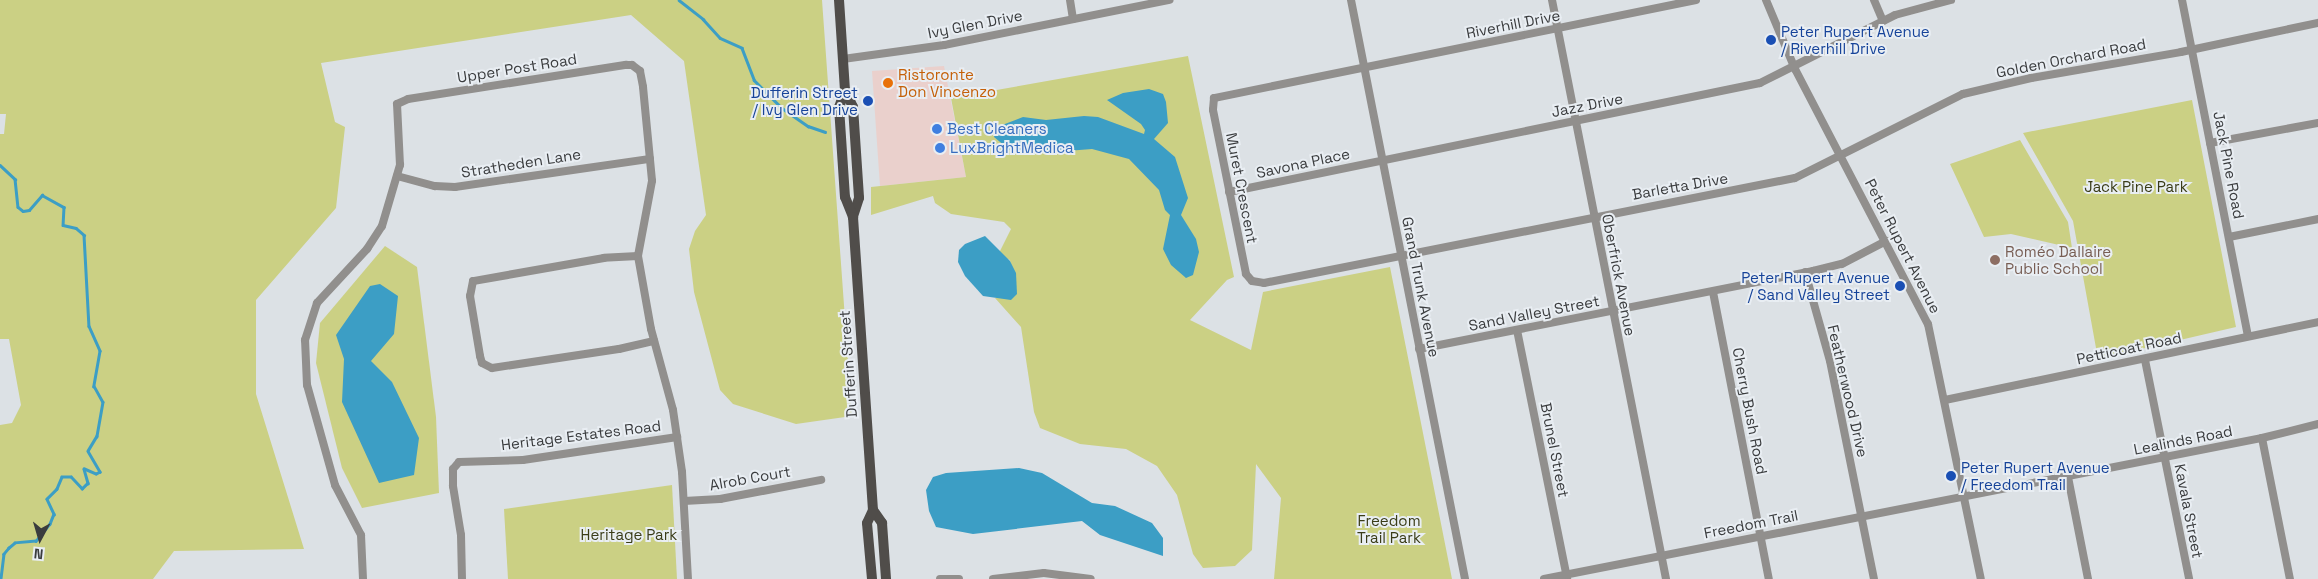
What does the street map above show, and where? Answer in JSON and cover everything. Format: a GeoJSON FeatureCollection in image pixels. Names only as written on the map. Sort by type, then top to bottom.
{"type":"FeatureCollection","features":[{"type":"Feature","properties":{"kind":"main road","name":"Dufferin Street"},"geometry":{"type":"LineString","coordinates":[[840,0],[846,90],[839,107],[845,197],[853,217],[874,510],[882,523],[886,579]]}},
{"type":"Feature","properties":{"kind":"main road","name":"Dufferin Street"},"geometry":{"type":"LineString","coordinates":[[872,579],[868,523],[874,510]]}},
{"type":"Feature","properties":{"kind":"street"},"geometry":{"type":"LineString","coordinates":[[1070,0],[1073,19]]}},
{"type":"Feature","properties":{"kind":"street","name":"Ivy Glen Drive"},"geometry":{"type":"LineString","coordinates":[[843,59],[926,48],[1170,0]]}},
{"type":"Feature","properties":{"kind":"street","name":"Grand Trunk Avenue"},"geometry":{"type":"LineString","coordinates":[[1351,0],[1465,579]]}},
{"type":"Feature","properties":{"kind":"street","name":"Oberfrick Avenue"},"geometry":{"type":"LineString","coordinates":[[1552,0],[1666,579]]}},
{"type":"Feature","properties":{"kind":"street","name":"Riverhill Drive"},"geometry":{"type":"LineString","coordinates":[[1364,66],[1558,30],[1696,0]]}},
{"type":"Feature","properties":{"kind":"street","name":"Peter Rupert Avenue"},"geometry":{"type":"LineString","coordinates":[[1766,0],[1794,69],[1928,324],[1981,579]]}},
{"type":"Feature","properties":{"kind":"street"},"geometry":{"type":"LineString","coordinates":[[1874,0],[1883,21]]}},
{"type":"Feature","properties":{"kind":"street","name":"Jazz Drive"},"geometry":{"type":"LineString","coordinates":[[1383,160],[1760,83],[1794,69],[1911,8],[1951,0]]}},
{"type":"Feature","properties":{"kind":"street","name":"Jack Pine Road"},"geometry":{"type":"LineString","coordinates":[[2182,0],[2248,336]]}},
{"type":"Feature","properties":{"kind":"street","name":"Golden Orchard Road"},"geometry":{"type":"LineString","coordinates":[[1841,158],[1931,108],[1963,94],[2031,78],[2318,23]]}},
{"type":"Feature","properties":{"kind":"street","name":"Upper Post Road"},"geometry":{"type":"LineString","coordinates":[[363,579],[361,535],[335,485],[307,385],[305,340],[317,303],[378,235],[397,176],[401,148],[396,110],[401,100],[626,65],[637,68],[642,77],[650,159],[651,200],[638,256],[654,340],[677,437],[684,501],[688,579]]}},
{"type":"Feature","properties":{"kind":"street","name":"Muret Crescent"},"geometry":{"type":"LineString","coordinates":[[1364,66],[1214,98],[1213,110],[1229,192],[1246,274],[1256,282],[1402,254]]}},
{"type":"Feature","properties":{"kind":"street"},"geometry":{"type":"LineString","coordinates":[[2210,143],[2318,123]]}},
{"type":"Feature","properties":{"kind":"street","name":"Barletta Drive"},"geometry":{"type":"LineString","coordinates":[[1402,254],[1795,178],[1841,158]]}},
{"type":"Feature","properties":{"kind":"street","name":"Stratheden Lane"},"geometry":{"type":"LineString","coordinates":[[397,176],[435,186],[456,187],[650,159]]}},
{"type":"Feature","properties":{"kind":"street","name":"Savona Place"},"geometry":{"type":"LineString","coordinates":[[1229,192],[1383,160]]}},
{"type":"Feature","properties":{"kind":"street"},"geometry":{"type":"LineString","coordinates":[[2229,237],[2318,219]]}},
{"type":"Feature","properties":{"kind":"street","name":"Sand Valley Street"},"geometry":{"type":"LineString","coordinates":[[1419,349],[1712,292],[1842,264],[1886,241]]}},
{"type":"Feature","properties":{"kind":"street"},"geometry":{"type":"LineString","coordinates":[[638,256],[604,258],[473,281],[470,296],[480,356],[482,363],[492,368],[619,349],[654,340]]}},
{"type":"Feature","properties":{"kind":"street","name":"Featherwood Drive"},"geometry":{"type":"LineString","coordinates":[[1805,272],[1830,361],[1874,579]]}},
{"type":"Feature","properties":{"kind":"street","name":"Cherry Bush Road"},"geometry":{"type":"LineString","coordinates":[[1712,292],[1769,579]]}},
{"type":"Feature","properties":{"kind":"street","name":"Petticoat Road"},"geometry":{"type":"LineString","coordinates":[[1945,400],[2145,360],[2318,322]]}},
{"type":"Feature","properties":{"kind":"street","name":"Brunel Street"},"geometry":{"type":"LineString","coordinates":[[1517,330],[1567,577]]}},
{"type":"Feature","properties":{"kind":"street","name":"Kavala Street"},"geometry":{"type":"LineString","coordinates":[[2145,360],[2188,579]]}},
{"type":"Feature","properties":{"kind":"street","name":"Lealinds Road"},"geometry":{"type":"LineString","coordinates":[[1964,497],[2262,438],[2318,424]]}},
{"type":"Feature","properties":{"kind":"street","name":"Heritage Estates Road"},"geometry":{"type":"LineString","coordinates":[[462,579],[460,535],[453,486],[453,469],[459,462],[523,460],[677,437]]}},
{"type":"Feature","properties":{"kind":"street"},"geometry":{"type":"LineString","coordinates":[[2262,438],[2290,579]]}},
{"type":"Feature","properties":{"kind":"street"},"geometry":{"type":"LineString","coordinates":[[2068,477],[2088,579]]}},
{"type":"Feature","properties":{"kind":"street","name":"Alrob Court"},"geometry":{"type":"LineString","coordinates":[[684,501],[720,498],[821,480]]}},
{"type":"Feature","properties":{"kind":"street","name":"Freedom Trail"},"geometry":{"type":"LineString","coordinates":[[1544,579],[1567,577],[1760,536],[1964,497]]}},
{"type":"Feature","properties":{"kind":"street"},"geometry":{"type":"LineString","coordinates":[[993,579],[1044,573],[1090,579]]}},
{"type":"Feature","properties":{"kind":"street"},"geometry":{"type":"LineString","coordinates":[[940,579],[960,579]]}},
{"type":"Feature","properties":{"kind":"shaded area"},"geometry":{"type":"Polygon","coordinates":[[[944,66],[966,177],[880,186],[872,71],[944,66]]]}},
{"type":"Feature","properties":{"kind":"green space"},"geometry":{"type":"Polygon","coordinates":[[[0,0],[822,0],[852,416],[796,424],[733,404],[720,390],[694,292],[689,249],[695,231],[706,215],[684,61],[631,15],[321,63],[335,122],[345,127],[336,208],[256,300],[256,394],[304,549],[174,551],[153,579],[0,579],[0,425],[12,423],[21,405],[9,339],[0,339],[0,134],[4,134],[6,114],[0,114],[0,0]]]}},
{"type":"Feature","properties":{"kind":"green space","name":"Freedom Trail Park"},"geometry":{"type":"Polygon","coordinates":[[[1188,56],[1234,277],[1227,280],[1190,320],[1251,350],[1263,292],[1390,267],[1452,579],[1274,579],[1281,498],[1256,464],[1252,550],[1235,566],[1203,568],[1193,554],[1177,495],[1157,466],[1126,449],[1080,444],[1040,428],[1034,412],[1021,327],[995,298],[1015,296],[1010,260],[998,255],[1011,229],[1004,222],[951,214],[935,203],[933,196],[871,215],[871,187],[966,177],[951,98],[1188,56]]]}},
{"type":"Feature","properties":{"kind":"green space","name":"Jack Pine Park"},"geometry":{"type":"Polygon","coordinates":[[[2192,100],[2236,327],[2098,359],[2073,221],[2023,133],[2192,100]]]}},
{"type":"Feature","properties":{"kind":"green space"},"geometry":{"type":"Polygon","coordinates":[[[2020,140],[2068,222],[2072,248],[2011,234],[1984,237],[1950,164],[2020,140]]]}},
{"type":"Feature","properties":{"kind":"green space"},"geometry":{"type":"Polygon","coordinates":[[[385,246],[417,267],[436,417],[439,493],[362,508],[342,468],[316,363],[320,323],[385,246]]]}},
{"type":"Feature","properties":{"kind":"green space","name":"Heritage Park"},"geometry":{"type":"Polygon","coordinates":[[[672,485],[677,579],[508,579],[504,509],[672,485]]]}},
{"type":"Feature","properties":{"kind":"water"},"geometry":{"type":"Polygon","coordinates":[[[1149,89],[1163,94],[1166,102],[1168,123],[1154,139],[1175,157],[1188,198],[1181,215],[1196,239],[1199,252],[1193,275],[1186,278],[1171,265],[1163,249],[1170,215],[1165,210],[1159,190],[1129,159],[1092,149],[1028,154],[1011,151],[994,137],[997,127],[1023,117],[1046,120],[1084,116],[1098,117],[1144,134],[1145,130],[1141,124],[1107,100],[1123,93],[1149,89]]]}},
{"type":"Feature","properties":{"kind":"water"},"geometry":{"type":"Polygon","coordinates":[[[985,236],[1010,261],[1016,273],[1017,294],[1011,300],[983,296],[965,276],[958,262],[959,250],[965,244],[985,236]]]}},
{"type":"Feature","properties":{"kind":"water"},"geometry":{"type":"Polygon","coordinates":[[[380,284],[398,296],[394,334],[371,361],[392,382],[419,438],[414,475],[379,483],[342,402],[344,359],[336,335],[370,286],[380,284]]]}},
{"type":"Feature","properties":{"kind":"water"},"geometry":{"type":"Polygon","coordinates":[[[1019,468],[1042,473],[1092,503],[1115,506],[1152,523],[1163,538],[1163,556],[1100,535],[1082,521],[973,534],[936,527],[929,511],[926,490],[933,477],[946,473],[1019,468]]]}},
{"type":"Feature","properties":{"kind":"waterway"},"geometry":{"type":"LineString","coordinates":[[679,0],[703,19],[720,38],[742,48],[754,80],[782,108],[808,126],[825,132]]}},
{"type":"Feature","properties":{"kind":"waterway"},"geometry":{"type":"LineString","coordinates":[[0,165],[15,179],[18,207],[23,211],[29,210],[42,195],[64,207],[63,225],[76,228],[84,235],[89,326],[100,351],[94,386],[103,402],[97,436],[88,451],[100,472],[96,474],[84,469],[88,483],[82,489],[71,477],[62,477],[57,489],[47,499],[54,514],[50,524],[36,541],[15,543],[9,548],[4,554],[1,579]]}},
{"type":"Feature","properties":{"kind":"place","name":"Peter Rupert Avenue / Riverhill Drive"},"geometry":{"type":"Point","coordinates":[1771,40]}},
{"type":"Feature","properties":{"kind":"place","name":"Ristoronte Don Vincenzo"},"geometry":{"type":"Point","coordinates":[888,83]}},
{"type":"Feature","properties":{"kind":"place","name":"Dufferin Street / Ivy Glen Drive"},"geometry":{"type":"Point","coordinates":[868,101]}},
{"type":"Feature","properties":{"kind":"place","name":"Best Cleaners"},"geometry":{"type":"Point","coordinates":[937,129]}},
{"type":"Feature","properties":{"kind":"place","name":"LuxBrightMedica"},"geometry":{"type":"Point","coordinates":[940,148]}},
{"type":"Feature","properties":{"kind":"place","name":"Roméo Dallaire Public School"},"geometry":{"type":"Point","coordinates":[1995,260]}},
{"type":"Feature","properties":{"kind":"place","name":"Peter Rupert Avenue / Sand Valley Street"},"geometry":{"type":"Point","coordinates":[1900,286]}},
{"type":"Feature","properties":{"kind":"place","name":"Peter Rupert Avenue / Freedom Trail"},"geometry":{"type":"Point","coordinates":[1951,476]}}]}
